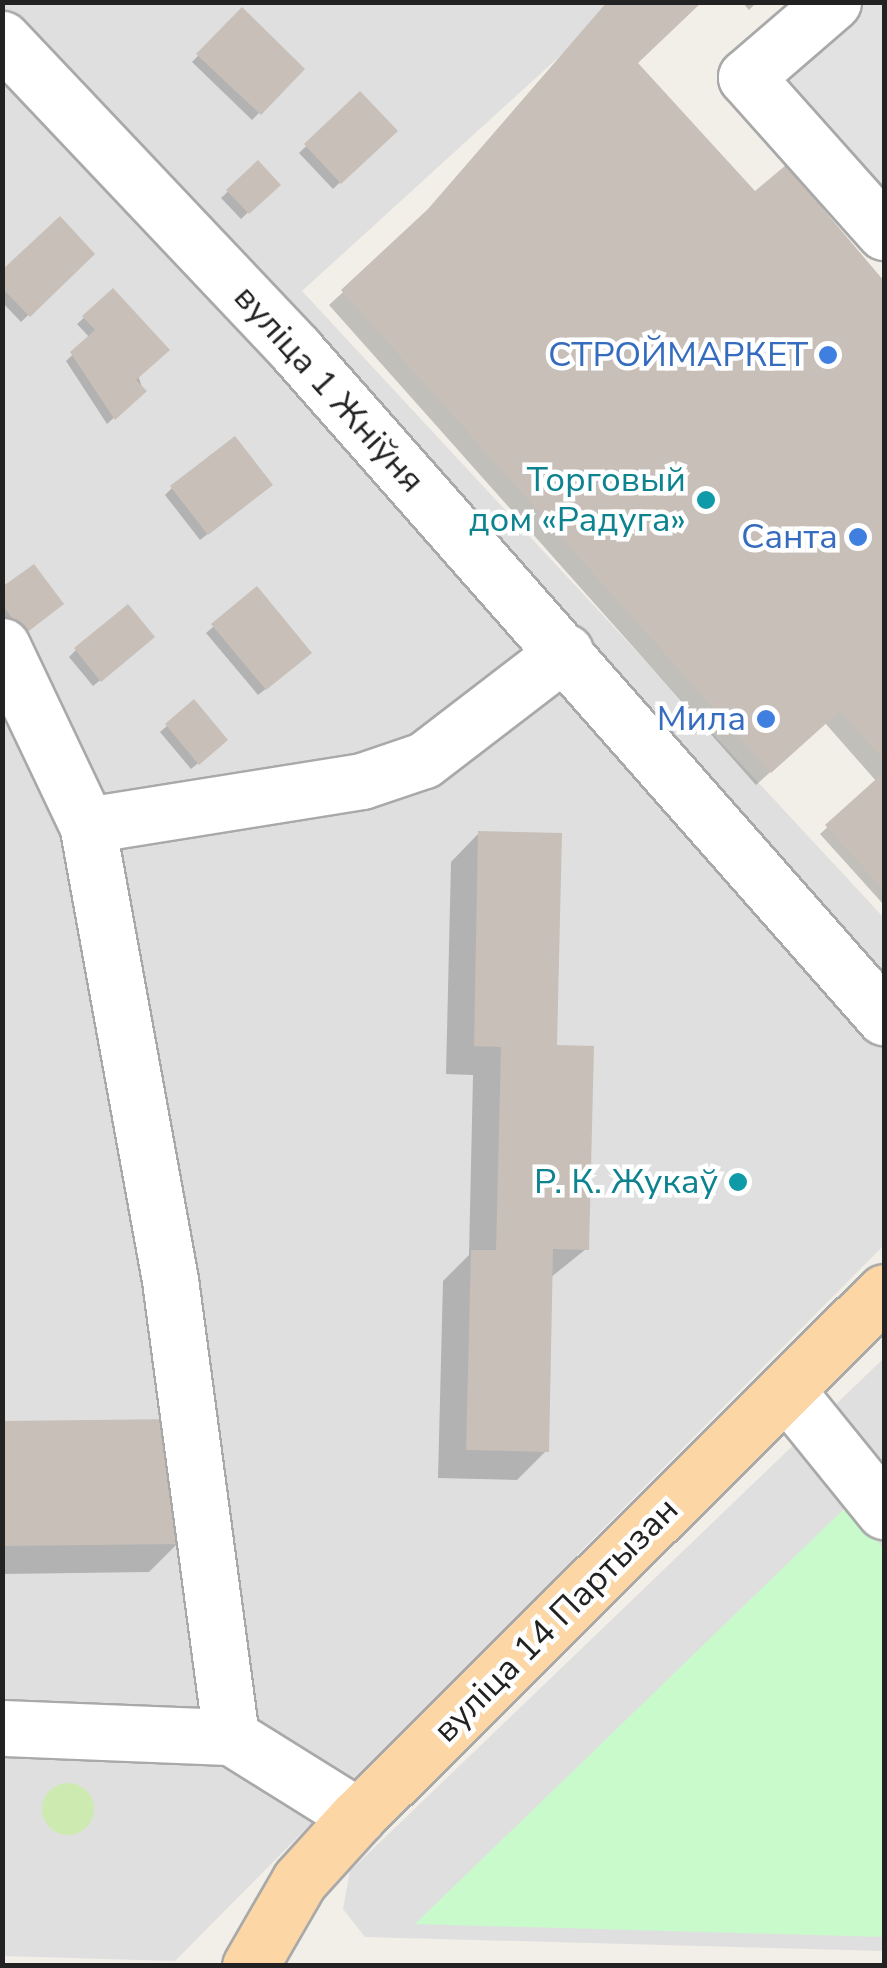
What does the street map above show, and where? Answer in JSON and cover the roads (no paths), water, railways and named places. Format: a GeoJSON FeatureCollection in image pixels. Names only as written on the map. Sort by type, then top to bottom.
{"type":"FeatureCollection","features":[{"type":"Feature","properties":{"kind":"main road","name":"вуліца 14 Партызан"},"geometry":{"type":"LineString","coordinates":[[250,1966],[298,1881],[358,1816],[884,1292]]}},
{"type":"Feature","properties":{"kind":"street"},"geometry":{"type":"LineString","coordinates":[[834,2],[746,78],[884,232]]}},
{"type":"Feature","properties":{"kind":"street","name":"вуліца 1 Жніўня"},"geometry":{"type":"LineString","coordinates":[[2,39],[565,652],[884,1018]]}},
{"type":"Feature","properties":{"kind":"street"},"geometry":{"type":"LineString","coordinates":[[2,646],[87,824],[170,1280],[231,1737]]}},
{"type":"Feature","properties":{"kind":"street"},"geometry":{"type":"LineString","coordinates":[[87,824],[362,782],[424,760],[565,652]]}},
{"type":"Feature","properties":{"kind":"street"},"geometry":{"type":"LineString","coordinates":[[786,1390],[884,1511]]}},
{"type":"Feature","properties":{"kind":"street"},"geometry":{"type":"LineString","coordinates":[[2,1728],[231,1737],[358,1816]]}},
{"type":"Feature","properties":{"kind":"place","name":"СТРОЙМАРКЕТ"},"geometry":{"type":"Point","coordinates":[828,355]}},
{"type":"Feature","properties":{"kind":"place","name":"Торговый дом «Радуга»"},"geometry":{"type":"Point","coordinates":[706,500]}},
{"type":"Feature","properties":{"kind":"place","name":"Санта"},"geometry":{"type":"Point","coordinates":[858,537]}},
{"type":"Feature","properties":{"kind":"place","name":"Мила"},"geometry":{"type":"Point","coordinates":[766,719]}},
{"type":"Feature","properties":{"kind":"place","name":"Р. К. Жукаў"},"geometry":{"type":"Point","coordinates":[738,1182]}}]}
